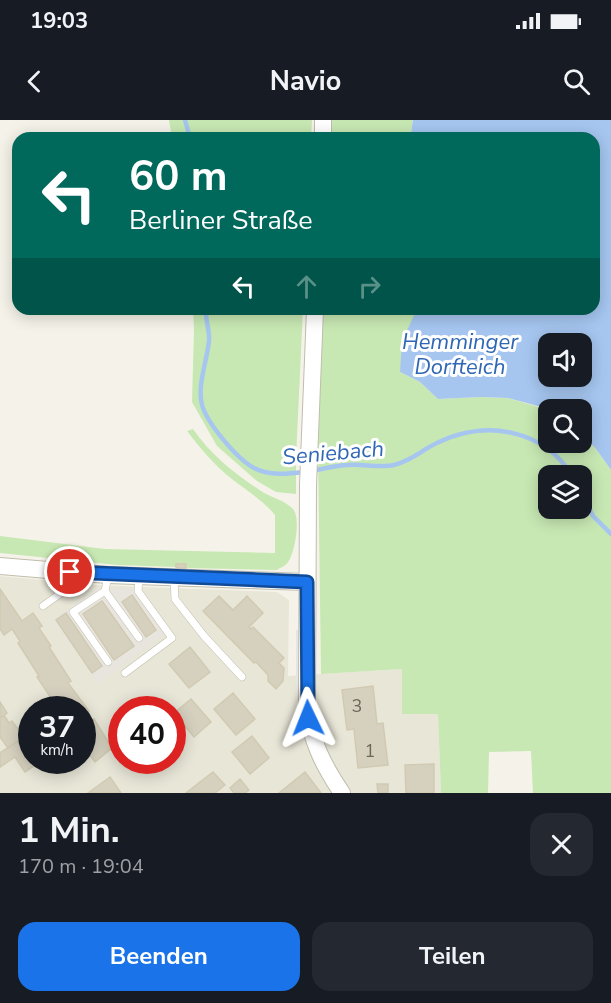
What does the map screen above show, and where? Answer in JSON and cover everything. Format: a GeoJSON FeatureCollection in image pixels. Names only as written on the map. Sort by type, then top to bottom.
{"type":"FeatureCollection","features":[{"type":"Feature","properties":{"kind":"street"},"geometry":{"type":"LineString","coordinates":[[315,315],[308,464],[307,705],[316,756],[342,793]]}},
{"type":"Feature","properties":{"kind":"street"},"geometry":{"type":"LineString","coordinates":[[0,566],[70,572],[107,583],[139,576],[307,582]]}},
{"type":"Feature","properties":{"kind":"lane"},"geometry":{"type":"LineString","coordinates":[[43,606],[68,588],[70,572]]}},
{"type":"Feature","properties":{"kind":"lane"},"geometry":{"type":"LineString","coordinates":[[125,673],[172,638],[138,591],[139,576]]}},
{"type":"Feature","properties":{"kind":"lane"},"geometry":{"type":"LineString","coordinates":[[174,578],[175,599],[204,636],[242,677]]}},
{"type":"Feature","properties":{"kind":"lane"},"geometry":{"type":"LineString","coordinates":[[108,662],[73,612],[107,583],[138,638]]}},
{"type":"Feature","properties":{"kind":"shaded area"},"geometry":{"type":"Polygon","coordinates":[[[0,576],[94,585],[277,592],[289,600],[288,676],[402,669],[438,713],[441,793],[0,793],[0,576]]]}},
{"type":"Feature","properties":{"kind":"shaded area"},"geometry":{"type":"Polygon","coordinates":[[[97,588],[136,589],[167,632],[99,683],[53,621],[97,588]]]}},
{"type":"Feature","properties":{"kind":"shaded area"},"geometry":{"type":"Polygon","coordinates":[[[296,630],[301,630],[301,694],[296,694],[296,630]]]}},
{"type":"Feature","properties":{"kind":"green space"},"geometry":{"type":"Polygon","coordinates":[[[169,120],[312,120],[311,132],[171,132],[169,120]]]}},
{"type":"Feature","properties":{"kind":"green space"},"geometry":{"type":"Polygon","coordinates":[[[331,120],[413,120],[411,132],[330,132],[331,120]]]}},
{"type":"Feature","properties":{"kind":"green space"},"geometry":{"type":"Polygon","coordinates":[[[193,315],[303,315],[296,494],[276,492],[257,481],[217,446],[192,402],[193,315]]]}},
{"type":"Feature","properties":{"kind":"green space"},"geometry":{"type":"Polygon","coordinates":[[[323,315],[415,315],[400,372],[420,382],[438,399],[508,398],[538,407],[538,453],[592,453],[592,445],[611,470],[611,793],[533,793],[531,751],[489,752],[488,793],[441,793],[438,714],[402,714],[402,669],[321,674],[318,452],[323,315]]]}},
{"type":"Feature","properties":{"kind":"green space"},"geometry":{"type":"Polygon","coordinates":[[[193,429],[216,456],[233,471],[261,491],[293,509],[297,520],[296,536],[291,558],[285,565],[277,570],[187,568],[186,564],[176,564],[176,567],[117,565],[0,553],[0,536],[105,549],[275,553],[275,515],[214,462],[187,431],[193,429]]]}},
{"type":"Feature","properties":{"kind":"water","name":"Hemminger Dorfteich"},"geometry":{"type":"Polygon","coordinates":[[[413,120],[611,120],[611,470],[592,445],[592,399],[538,399],[538,406],[508,398],[438,399],[420,382],[400,372],[402,341],[414,315],[600,315],[600,132],[411,132],[413,120]]]}},
{"type":"Feature","properties":{"kind":"building"},"geometry":{"type":"Polygon","coordinates":[[[176,564],[186,564],[186,568],[176,568],[176,564]]]}},
{"type":"Feature","properties":{"kind":"building"},"geometry":{"type":"Polygon","coordinates":[[[0,589],[22,621],[33,613],[42,626],[39,628],[51,646],[49,647],[71,681],[68,683],[78,696],[50,696],[12,629],[4,635],[0,629],[0,589]]]}},
{"type":"Feature","properties":{"kind":"building"},"geometry":{"type":"Polygon","coordinates":[[[132,595],[156,630],[146,637],[122,602],[132,595]]]}},
{"type":"Feature","properties":{"kind":"building"},"geometry":{"type":"Polygon","coordinates":[[[219,596],[233,610],[247,596],[263,613],[249,627],[251,629],[253,627],[284,658],[279,663],[284,668],[283,681],[276,689],[268,681],[268,675],[256,662],[254,663],[203,611],[219,596]]]}},
{"type":"Feature","properties":{"kind":"building"},"geometry":{"type":"Polygon","coordinates":[[[102,601],[134,646],[114,660],[83,614],[102,601]]]}},
{"type":"Feature","properties":{"kind":"building"},"geometry":{"type":"Polygon","coordinates":[[[66,613],[102,666],[92,673],[56,620],[66,613]]]}},
{"type":"Feature","properties":{"kind":"building"},"geometry":{"type":"Polygon","coordinates":[[[190,647],[210,672],[189,688],[169,664],[190,647]]]}},
{"type":"Feature","properties":{"kind":"building"},"geometry":{"type":"Polygon","coordinates":[[[373,686],[377,724],[383,723],[388,765],[358,768],[354,729],[347,730],[342,690],[373,686]]]}},
{"type":"Feature","properties":{"kind":"building"},"geometry":{"type":"Polygon","coordinates":[[[233,693],[255,719],[236,735],[214,709],[233,693]]]}},
{"type":"Feature","properties":{"kind":"building"},"geometry":{"type":"Polygon","coordinates":[[[191,699],[211,722],[194,737],[186,727],[186,703],[191,699]]]}},
{"type":"Feature","properties":{"kind":"building"},"geometry":{"type":"Polygon","coordinates":[[[0,702],[7,713],[0,718],[0,702]]]}},
{"type":"Feature","properties":{"kind":"building"},"geometry":{"type":"Polygon","coordinates":[[[4,715],[9,723],[12,721],[18,729],[18,741],[8,748],[0,737],[0,718],[4,715]]]}},
{"type":"Feature","properties":{"kind":"building"},"geometry":{"type":"Polygon","coordinates":[[[96,722],[108,742],[108,751],[96,761],[96,722]]]}},
{"type":"Feature","properties":{"kind":"building"},"geometry":{"type":"Polygon","coordinates":[[[252,736],[269,758],[250,774],[232,752],[252,736]]]}},
{"type":"Feature","properties":{"kind":"building"},"geometry":{"type":"Polygon","coordinates":[[[18,741],[18,762],[15,757],[0,767],[0,753],[18,741]]]}},
{"type":"Feature","properties":{"kind":"building"},"geometry":{"type":"Polygon","coordinates":[[[434,764],[434,793],[406,793],[405,765],[434,764]]]}},
{"type":"Feature","properties":{"kind":"building"},"geometry":{"type":"Polygon","coordinates":[[[213,772],[225,785],[215,793],[186,793],[213,772]]]}},
{"type":"Feature","properties":{"kind":"building"},"geometry":{"type":"Polygon","coordinates":[[[305,772],[321,793],[279,793],[305,772]]]}},
{"type":"Feature","properties":{"kind":"building"},"geometry":{"type":"Polygon","coordinates":[[[110,777],[121,793],[88,793],[95,788],[110,777]]]}},
{"type":"Feature","properties":{"kind":"building"},"geometry":{"type":"Polygon","coordinates":[[[240,779],[249,790],[245,793],[234,793],[230,788],[240,779]]]}},
{"type":"Feature","properties":{"kind":"building"},"geometry":{"type":"Polygon","coordinates":[[[377,784],[388,784],[388,793],[378,793],[377,784]]]}},
{"type":"Feature","properties":{"kind":"waterway","name":"Seniebach"},"geometry":{"type":"LineString","coordinates":[[185,120],[188,132]]}},
{"type":"Feature","properties":{"kind":"waterway","name":"Seniebach"},"geometry":{"type":"LineString","coordinates":[[206,315],[209,341],[201,381],[201,397],[205,413],[231,449],[254,468],[272,473],[304,472]]}},
{"type":"Feature","properties":{"kind":"waterway","name":"Seniebach"},"geometry":{"type":"LineString","coordinates":[[312,471],[344,465],[394,465],[439,442],[476,431],[513,433],[530,439],[546,448],[564,465]]}},
{"type":"Feature","properties":{"kind":"waterway","name":"Seniebach"},"geometry":{"type":"LineString","coordinates":[[592,514],[611,534]]}},
{"type":"Feature","properties":{"kind":"route"},"geometry":{"type":"LineString","coordinates":[[70,572],[307,582],[308,718]]}}]}
